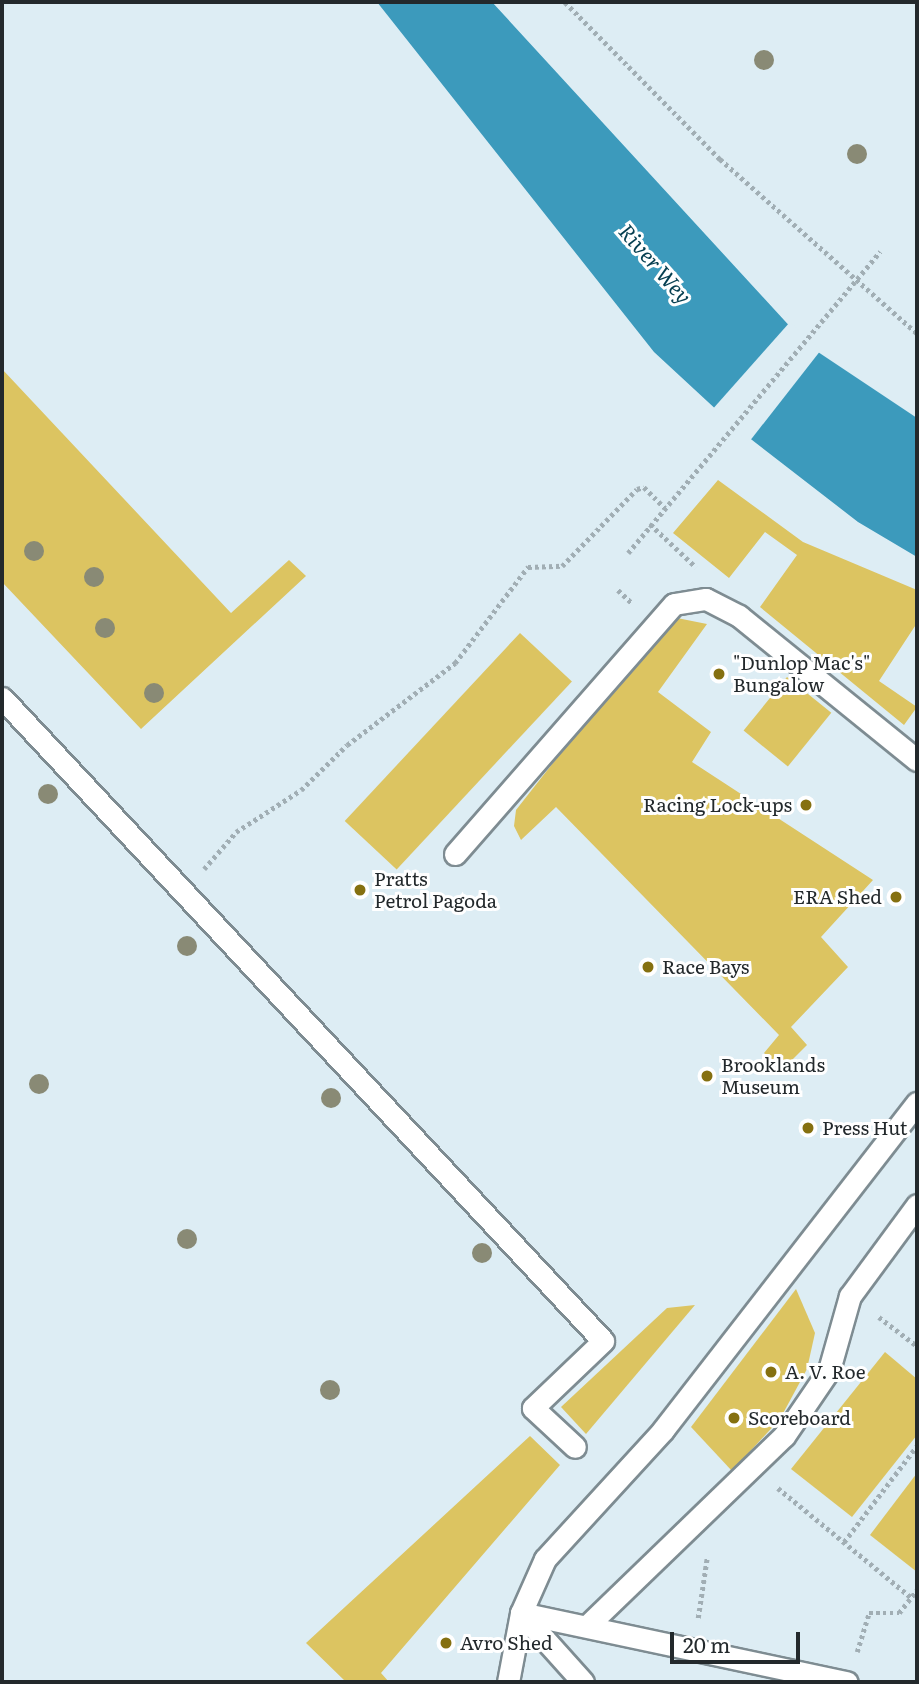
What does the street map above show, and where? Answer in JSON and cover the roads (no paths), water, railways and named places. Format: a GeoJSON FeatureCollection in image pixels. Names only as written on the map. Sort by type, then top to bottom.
{"type":"FeatureCollection","features":[{"type":"Feature","properties":{"kind":"lane"},"geometry":{"type":"LineString","coordinates":[[455,854],[674,604],[706,599],[717,604],[917,760]]}},
{"type":"Feature","properties":{"kind":"lane"},"geometry":{"type":"LineString","coordinates":[[2,698],[603,1342],[533,1408],[575,1447]]}},
{"type":"Feature","properties":{"kind":"lane"},"geometry":{"type":"LineString","coordinates":[[508,1682],[521,1614],[545,1559],[663,1430],[917,1103]]}},
{"type":"Feature","properties":{"kind":"lane"},"geometry":{"type":"LineString","coordinates":[[587,1626],[784,1436],[829,1370],[850,1296],[917,1205]]}},
{"type":"Feature","properties":{"kind":"lane"},"geometry":{"type":"LineString","coordinates":[[521,1614],[847,1682]]}},
{"type":"Feature","properties":{"kind":"lane"},"geometry":{"type":"LineString","coordinates":[[521,1614],[583,1682]]}},
{"type":"Feature","properties":{"kind":"water","name":"River Wey"},"geometry":{"type":"Polygon","coordinates":[[[377,2],[492,2],[806,344],[917,418],[917,557],[858,522],[734,426],[654,352],[377,2]]]}},
{"type":"Feature","properties":{"kind":"place","name":"\"Dunlop Mac's\" Bungalow"},"geometry":{"type":"Point","coordinates":[719,674]}},
{"type":"Feature","properties":{"kind":"place","name":"Racing Lock-ups"},"geometry":{"type":"Point","coordinates":[806,805]}},
{"type":"Feature","properties":{"kind":"place","name":"Pratts Petrol Pagoda"},"geometry":{"type":"Point","coordinates":[360,890]}},
{"type":"Feature","properties":{"kind":"place","name":"ERA Shed"},"geometry":{"type":"Point","coordinates":[896,897]}},
{"type":"Feature","properties":{"kind":"place","name":"Race Bays"},"geometry":{"type":"Point","coordinates":[648,967]}},
{"type":"Feature","properties":{"kind":"place","name":"Brooklands Museum"},"geometry":{"type":"Point","coordinates":[707,1076]}},
{"type":"Feature","properties":{"kind":"place","name":"Press Hut"},"geometry":{"type":"Point","coordinates":[808,1128]}},
{"type":"Feature","properties":{"kind":"place","name":"A. V. Roe"},"geometry":{"type":"Point","coordinates":[771,1372]}},
{"type":"Feature","properties":{"kind":"place","name":"Scoreboard"},"geometry":{"type":"Point","coordinates":[734,1418]}},
{"type":"Feature","properties":{"kind":"place","name":"Avro Shed"},"geometry":{"type":"Point","coordinates":[446,1643]}}]}
